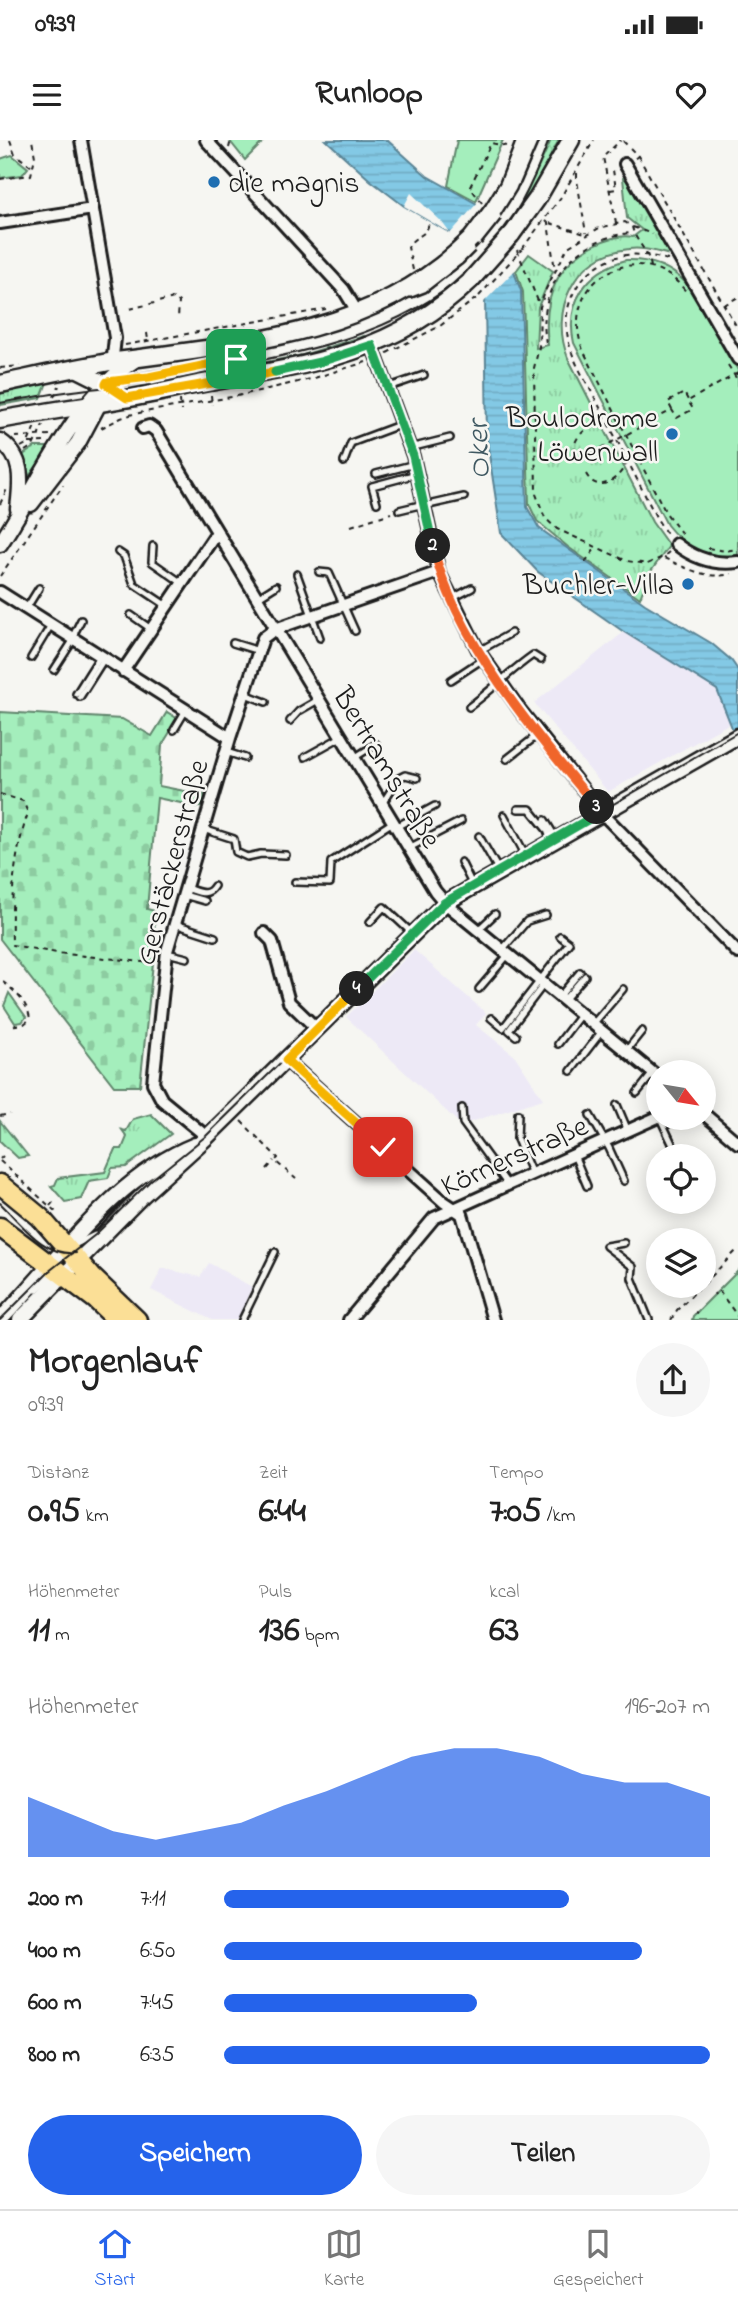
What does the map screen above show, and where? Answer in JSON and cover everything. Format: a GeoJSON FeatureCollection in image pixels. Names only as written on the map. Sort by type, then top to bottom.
{"type":"FeatureCollection","features":[{"type":"Feature","properties":{"kind":"main road"},"geometry":{"type":"LineString","coordinates":[[0,384],[114,362],[265,339],[306,330],[358,313],[421,282],[458,257],[495,214],[526,140]]}},
{"type":"Feature","properties":{"kind":"main road"},"geometry":{"type":"LineString","coordinates":[[0,419],[94,403],[134,401],[376,353],[453,298],[471,281],[512,235],[537,199],[571,140]]}},
{"type":"Feature","properties":{"kind":"main road"},"geometry":{"type":"LineString","coordinates":[[0,1184],[40,1217],[102,1288],[137,1320]]}},
{"type":"Feature","properties":{"kind":"main road"},"geometry":{"type":"LineString","coordinates":[[0,1227],[95,1299],[117,1320]]}},
{"type":"Feature","properties":{"kind":"street"},"geometry":{"type":"LineString","coordinates":[[0,544],[83,435],[94,403],[114,362],[115,338],[81,140]]}},
{"type":"Feature","properties":{"kind":"street"},"geometry":{"type":"LineString","coordinates":[[206,140],[344,290],[358,313]]}},
{"type":"Feature","properties":{"kind":"street"},"geometry":{"type":"LineString","coordinates":[[625,164],[684,267],[733,361]]}},
{"type":"Feature","properties":{"kind":"street"},"geometry":{"type":"LineString","coordinates":[[0,223],[93,209]]}},
{"type":"Feature","properties":{"kind":"street"},"geometry":{"type":"LineString","coordinates":[[376,353],[416,469],[439,572],[481,655],[601,812],[738,953]]}},
{"type":"Feature","properties":{"kind":"street"},"geometry":{"type":"LineString","coordinates":[[106,383],[136,359]]}},
{"type":"Feature","properties":{"kind":"street"},"geometry":{"type":"LineString","coordinates":[[75,369],[106,383],[134,401]]}},
{"type":"Feature","properties":{"kind":"street","name":"Bertramstraße"},"geometry":{"type":"LineString","coordinates":[[142,423],[156,431],[444,903],[646,1067]]}},
{"type":"Feature","properties":{"kind":"street"},"geometry":{"type":"LineString","coordinates":[[6,439],[21,472],[17,519]]}},
{"type":"Feature","properties":{"kind":"street"},"geometry":{"type":"LineString","coordinates":[[123,671],[217,532]]}},
{"type":"Feature","properties":{"kind":"street"},"geometry":{"type":"LineString","coordinates":[[681,541],[687,552],[708,561],[738,562]]}},
{"type":"Feature","properties":{"kind":"street"},"geometry":{"type":"LineString","coordinates":[[275,629],[439,572]]}},
{"type":"Feature","properties":{"kind":"street"},"geometry":{"type":"LineString","coordinates":[[0,593],[230,738]]}},
{"type":"Feature","properties":{"kind":"street","name":"Gerstäckerstraße"},"geometry":{"type":"LineString","coordinates":[[205,1139],[162,1100],[153,1083],[167,953],[230,738],[263,638],[275,629]]}},
{"type":"Feature","properties":{"kind":"street"},"geometry":{"type":"LineString","coordinates":[[74,1256],[94,1245],[444,903],[738,736]]}},
{"type":"Feature","properties":{"kind":"street"},"geometry":{"type":"LineString","coordinates":[[264,933],[272,941],[289,1002],[317,1029]]}},
{"type":"Feature","properties":{"kind":"street"},"geometry":{"type":"LineString","coordinates":[[286,1060],[462,1214],[493,1320]]}},
{"type":"Feature","properties":{"kind":"street","name":"Körnerstraße"},"geometry":{"type":"LineString","coordinates":[[349,1320],[433,1218],[646,1123]]}},
{"type":"Feature","properties":{"kind":"street"},"geometry":{"type":"LineString","coordinates":[[716,1124],[738,1143]]}},
{"type":"Feature","properties":{"kind":"street"},"geometry":{"type":"LineString","coordinates":[[0,1320],[74,1256],[135,1180],[168,1157],[205,1139]]}},
{"type":"Feature","properties":{"kind":"street"},"geometry":{"type":"LineString","coordinates":[[20,1320],[57,1271]]}},
{"type":"Feature","properties":{"kind":"lane"},"geometry":{"type":"LineString","coordinates":[[495,214],[520,176],[535,140]]}},
{"type":"Feature","properties":{"kind":"lane"},"geometry":{"type":"LineString","coordinates":[[106,383],[232,361],[265,339]]}},
{"type":"Feature","properties":{"kind":"lane"},"geometry":{"type":"LineString","coordinates":[[389,387],[424,375]]}},
{"type":"Feature","properties":{"kind":"lane"},"geometry":{"type":"LineString","coordinates":[[344,462],[351,443],[402,424]]}},
{"type":"Feature","properties":{"kind":"lane"},"geometry":{"type":"LineString","coordinates":[[410,449],[450,438]]}},
{"type":"Feature","properties":{"kind":"lane"},"geometry":{"type":"LineString","coordinates":[[376,474],[416,469]]}},
{"type":"Feature","properties":{"kind":"lane"},"geometry":{"type":"LineString","coordinates":[[377,503],[372,486],[416,469]]}},
{"type":"Feature","properties":{"kind":"lane"},"geometry":{"type":"LineString","coordinates":[[399,510],[464,496]]}},
{"type":"Feature","properties":{"kind":"lane"},"geometry":{"type":"LineString","coordinates":[[153,546],[152,562],[182,583]]}},
{"type":"Feature","properties":{"kind":"lane"},"geometry":{"type":"LineString","coordinates":[[118,552],[124,556],[134,584],[167,606]]}},
{"type":"Feature","properties":{"kind":"lane"},"geometry":{"type":"LineString","coordinates":[[319,572],[329,573],[355,631]]}},
{"type":"Feature","properties":{"kind":"lane"},"geometry":{"type":"LineString","coordinates":[[297,574],[320,638]]}},
{"type":"Feature","properties":{"kind":"lane"},"geometry":{"type":"LineString","coordinates":[[257,598],[276,586]]}},
{"type":"Feature","properties":{"kind":"lane"},"geometry":{"type":"LineString","coordinates":[[451,599],[472,587]]}},
{"type":"Feature","properties":{"kind":"lane"},"geometry":{"type":"LineString","coordinates":[[26,609],[38,588]]}},
{"type":"Feature","properties":{"kind":"lane"},"geometry":{"type":"LineString","coordinates":[[131,615],[151,629]]}},
{"type":"Feature","properties":{"kind":"lane"},"geometry":{"type":"LineString","coordinates":[[54,670],[74,639],[82,620]]}},
{"type":"Feature","properties":{"kind":"lane"},"geometry":{"type":"LineString","coordinates":[[31,658],[51,625]]}},
{"type":"Feature","properties":{"kind":"lane"},"geometry":{"type":"LineString","coordinates":[[451,680],[511,632]]}},
{"type":"Feature","properties":{"kind":"lane"},"geometry":{"type":"LineString","coordinates":[[233,643],[259,651]]}},
{"type":"Feature","properties":{"kind":"lane"},"geometry":{"type":"LineString","coordinates":[[469,707],[500,683],[506,674],[533,655],[541,660]]}},
{"type":"Feature","properties":{"kind":"lane"},"geometry":{"type":"LineString","coordinates":[[78,695],[102,657]]}},
{"type":"Feature","properties":{"kind":"lane"},"geometry":{"type":"LineString","coordinates":[[245,694],[265,702]]}},
{"type":"Feature","properties":{"kind":"lane"},"geometry":{"type":"LineString","coordinates":[[290,721],[299,711],[318,700]]}},
{"type":"Feature","properties":{"kind":"lane"},"geometry":{"type":"LineString","coordinates":[[174,730],[186,710]]}},
{"type":"Feature","properties":{"kind":"lane"},"geometry":{"type":"LineString","coordinates":[[507,759],[539,734]]}},
{"type":"Feature","properties":{"kind":"lane"},"geometry":{"type":"LineString","coordinates":[[305,757],[341,737]]}},
{"type":"Feature","properties":{"kind":"lane"},"geometry":{"type":"LineString","coordinates":[[354,758],[376,744]]}},
{"type":"Feature","properties":{"kind":"lane"},"geometry":{"type":"LineString","coordinates":[[226,752],[245,758]]}},
{"type":"Feature","properties":{"kind":"lane"},"geometry":{"type":"LineString","coordinates":[[382,804],[399,778],[405,775],[417,778]]}},
{"type":"Feature","properties":{"kind":"lane"},"geometry":{"type":"LineString","coordinates":[[295,882],[330,883],[331,862],[394,825],[435,806]]}},
{"type":"Feature","properties":{"kind":"lane"},"geometry":{"type":"LineString","coordinates":[[518,809],[530,809],[554,840]]}},
{"type":"Feature","properties":{"kind":"lane"},"geometry":{"type":"LineString","coordinates":[[503,815],[526,856]]}},
{"type":"Feature","properties":{"kind":"lane"},"geometry":{"type":"LineString","coordinates":[[545,820],[554,840]]}},
{"type":"Feature","properties":{"kind":"lane"},"geometry":{"type":"LineString","coordinates":[[409,848],[461,821]]}},
{"type":"Feature","properties":{"kind":"lane"},"geometry":{"type":"LineString","coordinates":[[203,829],[232,838],[236,852],[243,856],[286,855]]}},
{"type":"Feature","properties":{"kind":"lane"},"geometry":{"type":"LineString","coordinates":[[480,836],[499,871]]}},
{"type":"Feature","properties":{"kind":"lane"},"geometry":{"type":"LineString","coordinates":[[461,862],[473,886]]}},
{"type":"Feature","properties":{"kind":"lane"},"geometry":{"type":"LineString","coordinates":[[185,891],[205,894],[214,887]]}},
{"type":"Feature","properties":{"kind":"lane"},"geometry":{"type":"LineString","coordinates":[[185,891],[205,901]]}},
{"type":"Feature","properties":{"kind":"lane"},"geometry":{"type":"LineString","coordinates":[[370,922],[384,907],[413,934]]}},
{"type":"Feature","properties":{"kind":"lane"},"geometry":{"type":"LineString","coordinates":[[478,930],[495,914]]}},
{"type":"Feature","properties":{"kind":"lane"},"geometry":{"type":"LineString","coordinates":[[479,989],[527,921],[546,915]]}},
{"type":"Feature","properties":{"kind":"lane"},"geometry":{"type":"LineString","coordinates":[[175,924],[215,937]]}},
{"type":"Feature","properties":{"kind":"lane"},"geometry":{"type":"LineString","coordinates":[[516,1036],[509,1030],[569,943],[560,936]]}},
{"type":"Feature","properties":{"kind":"lane"},"geometry":{"type":"LineString","coordinates":[[167,953],[187,958]]}},
{"type":"Feature","properties":{"kind":"lane"},"geometry":{"type":"LineString","coordinates":[[562,999],[582,974]]}},
{"type":"Feature","properties":{"kind":"lane"},"geometry":{"type":"LineString","coordinates":[[491,1018],[503,1028],[542,982]]}},
{"type":"Feature","properties":{"kind":"lane"},"geometry":{"type":"LineString","coordinates":[[571,1070],[624,989]]}},
{"type":"Feature","properties":{"kind":"lane"},"geometry":{"type":"LineString","coordinates":[[558,1044],[581,1014]]}},
{"type":"Feature","properties":{"kind":"lane"},"geometry":{"type":"LineString","coordinates":[[626,1051],[642,1031]]}},
{"type":"Feature","properties":{"kind":"lane"},"geometry":{"type":"LineString","coordinates":[[637,1093],[646,1084]]}},
{"type":"Feature","properties":{"kind":"lane"},"geometry":{"type":"LineString","coordinates":[[617,1105],[628,1130]]}},
{"type":"Feature","properties":{"kind":"lane"},"geometry":{"type":"LineString","coordinates":[[462,1108],[463,1123],[508,1185]]}},
{"type":"Feature","properties":{"kind":"lane"},"geometry":{"type":"LineString","coordinates":[[518,1114],[517,1139],[532,1174]]}},
{"type":"Feature","properties":{"kind":"lane"},"geometry":{"type":"LineString","coordinates":[[590,1115],[624,1181]]}},
{"type":"Feature","properties":{"kind":"lane"},"geometry":{"type":"LineString","coordinates":[[574,1155],[587,1186]]}},
{"type":"Feature","properties":{"kind":"lane"},"geometry":{"type":"LineString","coordinates":[[624,1243],[606,1246],[632,1267],[632,1278],[649,1320]]}},
{"type":"Feature","properties":{"kind":"lane"},"geometry":{"type":"LineString","coordinates":[[242,1320],[275,1252]]}},
{"type":"Feature","properties":{"kind":"lane"},"geometry":{"type":"LineString","coordinates":[[7,1320],[57,1271]]}},
{"type":"Feature","properties":{"kind":"path"},"geometry":{"type":"LineString","coordinates":[[10,140],[15,154],[32,167]]}},
{"type":"Feature","properties":{"kind":"path"},"geometry":{"type":"LineString","coordinates":[[0,179],[31,175],[35,157],[33,140]]}},
{"type":"Feature","properties":{"kind":"path"},"geometry":{"type":"LineString","coordinates":[[94,435],[102,427],[121,418],[212,403],[311,379],[440,326],[479,296],[522,248],[578,171],[594,140]]}},
{"type":"Feature","properties":{"kind":"path"},"geometry":{"type":"LineString","coordinates":[[616,224],[603,157],[622,140],[631,148]]}},
{"type":"Feature","properties":{"kind":"path"},"geometry":{"type":"LineString","coordinates":[[470,187],[491,143],[507,146]]}},
{"type":"Feature","properties":{"kind":"path"},"geometry":{"type":"LineString","coordinates":[[638,156],[738,329]]}},
{"type":"Feature","properties":{"kind":"path"},"geometry":{"type":"LineString","coordinates":[[610,190],[616,189],[613,170],[625,164]]}},
{"type":"Feature","properties":{"kind":"path"},"geometry":{"type":"LineString","coordinates":[[578,171],[576,180],[586,234]]}},
{"type":"Feature","properties":{"kind":"path"},"geometry":{"type":"LineString","coordinates":[[413,270],[408,247],[416,236],[425,234],[429,228],[429,220]]}},
{"type":"Feature","properties":{"kind":"path"},"geometry":{"type":"LineString","coordinates":[[544,220],[586,234]]}},
{"type":"Feature","properties":{"kind":"path"},"geometry":{"type":"LineString","coordinates":[[652,234],[625,222],[598,228],[568,247],[556,271],[540,307],[539,347],[534,368],[536,494],[541,510],[550,524],[564,533],[637,564],[647,564],[663,557],[681,541]]}},
{"type":"Feature","properties":{"kind":"path"},"geometry":{"type":"LineString","coordinates":[[548,223],[556,271]]}},
{"type":"Feature","properties":{"kind":"path"},"geometry":{"type":"LineString","coordinates":[[632,227],[633,233],[649,255],[651,267]]}},
{"type":"Feature","properties":{"kind":"path"},"geometry":{"type":"LineString","coordinates":[[546,343],[545,309],[561,270],[575,255],[591,244],[613,236],[633,233]]}},
{"type":"Feature","properties":{"kind":"path"},"geometry":{"type":"LineString","coordinates":[[681,541],[663,529],[627,460],[570,346],[567,314],[573,294],[585,276],[593,269],[620,256],[649,255],[684,267]]}},
{"type":"Feature","properties":{"kind":"path"},"geometry":{"type":"LineString","coordinates":[[681,541],[583,351],[577,332],[578,312],[591,285],[607,273],[626,266],[651,267],[673,278],[686,293]]}},
{"type":"Feature","properties":{"kind":"path"},"geometry":{"type":"LineString","coordinates":[[724,305],[738,297]]}},
{"type":"Feature","properties":{"kind":"path"},"geometry":{"type":"LineString","coordinates":[[130,309],[174,298],[178,302],[178,319]]}},
{"type":"Feature","properties":{"kind":"path"},"geometry":{"type":"LineString","coordinates":[[124,345],[332,307]]}},
{"type":"Feature","properties":{"kind":"path"},"geometry":{"type":"LineString","coordinates":[[147,333],[148,341]]}},
{"type":"Feature","properties":{"kind":"path"},"geometry":{"type":"LineString","coordinates":[[733,361],[738,381]]}},
{"type":"Feature","properties":{"kind":"path"},"geometry":{"type":"LineString","coordinates":[[19,455],[33,446],[48,411],[75,369]]}},
{"type":"Feature","properties":{"kind":"path"},"geometry":{"type":"LineString","coordinates":[[688,401],[736,374]]}},
{"type":"Feature","properties":{"kind":"path"},"geometry":{"type":"LineString","coordinates":[[684,393],[688,401],[693,409],[677,418],[668,402],[684,393]]}},
{"type":"Feature","properties":{"kind":"path"},"geometry":{"type":"LineString","coordinates":[[210,394],[212,403]]}},
{"type":"Feature","properties":{"kind":"path"},"geometry":{"type":"LineString","coordinates":[[180,399],[181,411]]}},
{"type":"Feature","properties":{"kind":"path"},"geometry":{"type":"LineString","coordinates":[[134,401],[141,414],[142,423]]}},
{"type":"Feature","properties":{"kind":"path"},"geometry":{"type":"LineString","coordinates":[[592,453],[672,410]]}},
{"type":"Feature","properties":{"kind":"path"},"geometry":{"type":"LineString","coordinates":[[157,411],[158,415]]}},
{"type":"Feature","properties":{"kind":"path"},"geometry":{"type":"LineString","coordinates":[[28,443],[35,425]]}},
{"type":"Feature","properties":{"kind":"path"},"geometry":{"type":"LineString","coordinates":[[574,452],[576,439],[580,434],[597,426],[610,426]]}},
{"type":"Feature","properties":{"kind":"path"},"geometry":{"type":"LineString","coordinates":[[6,439],[56,435]]}},
{"type":"Feature","properties":{"kind":"path"},"geometry":{"type":"LineString","coordinates":[[17,449],[28,443],[44,442]]}},
{"type":"Feature","properties":{"kind":"path"},"geometry":{"type":"LineString","coordinates":[[586,474],[590,481],[605,485],[617,477],[627,460]]}},
{"type":"Feature","properties":{"kind":"path"},"geometry":{"type":"LineString","coordinates":[[0,576],[67,478]]}},
{"type":"Feature","properties":{"kind":"path"},"geometry":{"type":"LineString","coordinates":[[0,504],[8,486]]}},
{"type":"Feature","properties":{"kind":"path"},"geometry":{"type":"LineString","coordinates":[[351,526],[399,510]]}},
{"type":"Feature","properties":{"kind":"path"},"geometry":{"type":"LineString","coordinates":[[585,562],[597,547]]}},
{"type":"Feature","properties":{"kind":"path"},"geometry":{"type":"LineString","coordinates":[[704,548],[725,551],[738,549]]}},
{"type":"Feature","properties":{"kind":"path"},"geometry":{"type":"LineString","coordinates":[[663,557],[695,572],[720,577],[738,572]]}},
{"type":"Feature","properties":{"kind":"path"},"geometry":{"type":"LineString","coordinates":[[0,794],[23,801],[29,813],[18,843],[12,889],[12,945],[57,953],[153,963]]}},
{"type":"Feature","properties":{"kind":"path"},"geometry":{"type":"LineString","coordinates":[[3,982],[29,1010],[30,1019],[24,1024],[9,1026]]}},
{"type":"Feature","properties":{"kind":"path"},"geometry":{"type":"LineString","coordinates":[[0,1116],[10,1114]]}},
{"type":"Feature","properties":{"kind":"path"},"geometry":{"type":"LineString","coordinates":[[240,1120],[278,1158],[267,1168]]}},
{"type":"Feature","properties":{"kind":"path"},"geometry":{"type":"LineString","coordinates":[[3,1156],[0,1160],[50,1205],[58,1218]]}},
{"type":"Feature","properties":{"kind":"path"},"geometry":{"type":"LineString","coordinates":[[275,1161],[296,1179]]}},
{"type":"Feature","properties":{"kind":"path"},"geometry":{"type":"LineString","coordinates":[[46,1210],[54,1201]]}},
{"type":"Feature","properties":{"kind":"path"},"geometry":{"type":"LineString","coordinates":[[716,1271],[738,1249]]}},
{"type":"Feature","properties":{"kind":"path"},"geometry":{"type":"LineString","coordinates":[[719,1291],[738,1317]]}},
{"type":"Feature","properties":{"kind":"path"},"geometry":{"type":"LineString","coordinates":[[671,1320],[689,1298]]}},
{"type":"Feature","properties":{"kind":"shaded area"},"geometry":{"type":"Polygon","coordinates":[[[624,632],[717,690],[730,723],[608,792],[534,703],[624,632]]]}},
{"type":"Feature","properties":{"kind":"shaded area"},"geometry":{"type":"Polygon","coordinates":[[[414,950],[486,1013],[476,1025],[515,1056],[543,1099],[461,1125],[346,1017],[414,950]]]}},
{"type":"Feature","properties":{"kind":"shaded area"},"geometry":{"type":"Polygon","coordinates":[[[209,1263],[252,1287],[237,1320],[212,1320],[151,1290],[162,1268],[200,1277],[209,1263]]]}},
{"type":"Feature","properties":{"kind":"green space"},"geometry":{"type":"Polygon","coordinates":[[[229,140],[265,140],[245,160],[229,140]]]}},
{"type":"Feature","properties":{"kind":"green space"},"geometry":{"type":"Polygon","coordinates":[[[457,140],[503,140],[476,201],[448,186],[457,140]]]}},
{"type":"Feature","properties":{"kind":"green space"},"geometry":{"type":"Polygon","coordinates":[[[551,140],[559,140],[518,212],[551,140]]]}},
{"type":"Feature","properties":{"kind":"green space"},"geometry":{"type":"Polygon","coordinates":[[[12,155],[28,168],[22,175],[0,178],[0,159],[12,155]]]}},
{"type":"Feature","properties":{"kind":"green space"},"geometry":{"type":"Polygon","coordinates":[[[626,176],[671,255],[645,249],[629,249],[610,253],[594,262],[581,273],[571,288],[564,304],[562,322],[568,358],[652,522],[669,546],[649,574],[640,598],[568,547],[537,521],[529,504],[523,292],[516,271],[529,254],[553,271],[538,307],[536,348],[548,345],[547,314],[550,300],[554,286],[570,262],[596,244],[618,237],[633,237],[642,230],[627,218],[623,178],[626,176]]]}},
{"type":"Feature","properties":{"kind":"green space"},"geometry":{"type":"Polygon","coordinates":[[[626,260],[658,264],[685,282],[738,370],[738,555],[717,555],[698,550],[681,540],[667,525],[574,343],[573,315],[582,291],[600,272],[626,260]]]}},
{"type":"Feature","properties":{"kind":"green space"},"geometry":{"type":"Polygon","coordinates":[[[364,336],[366,342],[331,354],[148,389],[148,385],[303,355],[364,336]]]}},
{"type":"Feature","properties":{"kind":"green space"},"geometry":{"type":"Polygon","coordinates":[[[48,380],[41,398],[0,405],[0,394],[48,380]]]}},
{"type":"Feature","properties":{"kind":"green space"},"geometry":{"type":"Polygon","coordinates":[[[35,447],[51,447],[26,480],[20,457],[35,447]]]}},
{"type":"Feature","properties":{"kind":"green space"},"geometry":{"type":"Polygon","coordinates":[[[0,712],[122,719],[152,736],[167,712],[178,719],[162,745],[159,786],[205,795],[200,807],[157,798],[147,909],[155,911],[153,963],[140,1086],[114,1086],[0,939],[0,712]]]}},
{"type":"Feature","properties":{"kind":"green space"},"geometry":{"type":"Polygon","coordinates":[[[9,993],[26,1017],[22,1022],[15,1023],[4,1006],[9,993]]]}},
{"type":"Feature","properties":{"kind":"green space"},"geometry":{"type":"Polygon","coordinates":[[[151,1114],[171,1134],[126,1167],[112,1168],[108,1178],[89,1181],[81,1199],[65,1202],[51,1186],[55,1185],[58,1178],[105,1172],[115,1149],[122,1149],[127,1137],[122,1130],[126,1131],[133,1119],[151,1114]]]}},
{"type":"Feature","properties":{"kind":"green space"},"geometry":{"type":"Polygon","coordinates":[[[0,1121],[28,1156],[18,1158],[0,1141],[0,1121]]]}},
{"type":"Feature","properties":{"kind":"green space"},"geometry":{"type":"Polygon","coordinates":[[[738,1271],[738,1320],[692,1320],[711,1298],[716,1298],[716,1293],[738,1271]]]}},
{"type":"Feature","properties":{"kind":"water"},"geometry":{"type":"Polygon","coordinates":[[[326,140],[387,140],[427,176],[477,204],[513,269],[521,291],[527,507],[539,528],[645,604],[711,643],[731,660],[738,670],[738,743],[717,690],[624,632],[538,572],[501,533],[487,441],[485,297],[450,233],[404,206],[370,180],[326,140]]]}},
{"type":"Feature","properties":{"kind":"pier"},"geometry":{"type":"Polygon","coordinates":[[[411,193],[441,221],[450,233],[404,206],[411,193]]]}},
{"type":"Feature","properties":{"kind":"pier"},"geometry":{"type":"Polygon","coordinates":[[[479,201],[517,268],[483,303],[448,236],[479,201]]]}},
{"type":"Feature","properties":{"kind":"tram line"},"geometry":{"type":"LineString","coordinates":[[0,403],[64,392],[137,384],[265,360],[332,343],[397,319],[427,302],[481,259],[503,232],[521,203],[549,140]]}},
{"type":"Feature","properties":{"kind":"tram line"},"geometry":{"type":"LineString","coordinates":[[0,1320],[48,1272],[95,1235],[151,1180],[206,1136],[444,902],[738,732]]}},
{"type":"Feature","properties":{"kind":"tram line"},"geometry":{"type":"LineString","coordinates":[[0,1203],[43,1244],[64,1253],[76,1253]]}},
{"type":"Feature","properties":{"kind":"place","name":"die magnis"},"geometry":{"type":"Point","coordinates":[214,182]}},
{"type":"Feature","properties":{"kind":"place","name":"Boulodrome Löwenwall"},"geometry":{"type":"Point","coordinates":[672,434]}},
{"type":"Feature","properties":{"kind":"place","name":"Buchler-Villa"},"geometry":{"type":"Point","coordinates":[688,584]}},
{"type":"Feature","properties":{"kind":"route"},"geometry":{"type":"LineString","coordinates":[[236,359],[106,384],[127,398],[142,396],[208,382],[267,374],[320,362],[372,345],[413,456],[439,572],[456,610],[494,674],[601,812],[444,903],[286,1060],[383,1147]]}},
{"type":"Feature","properties":{"kind":"water label","name":"Oker"},"geometry":{"type":"Point","coordinates":[477,450]}}]}
